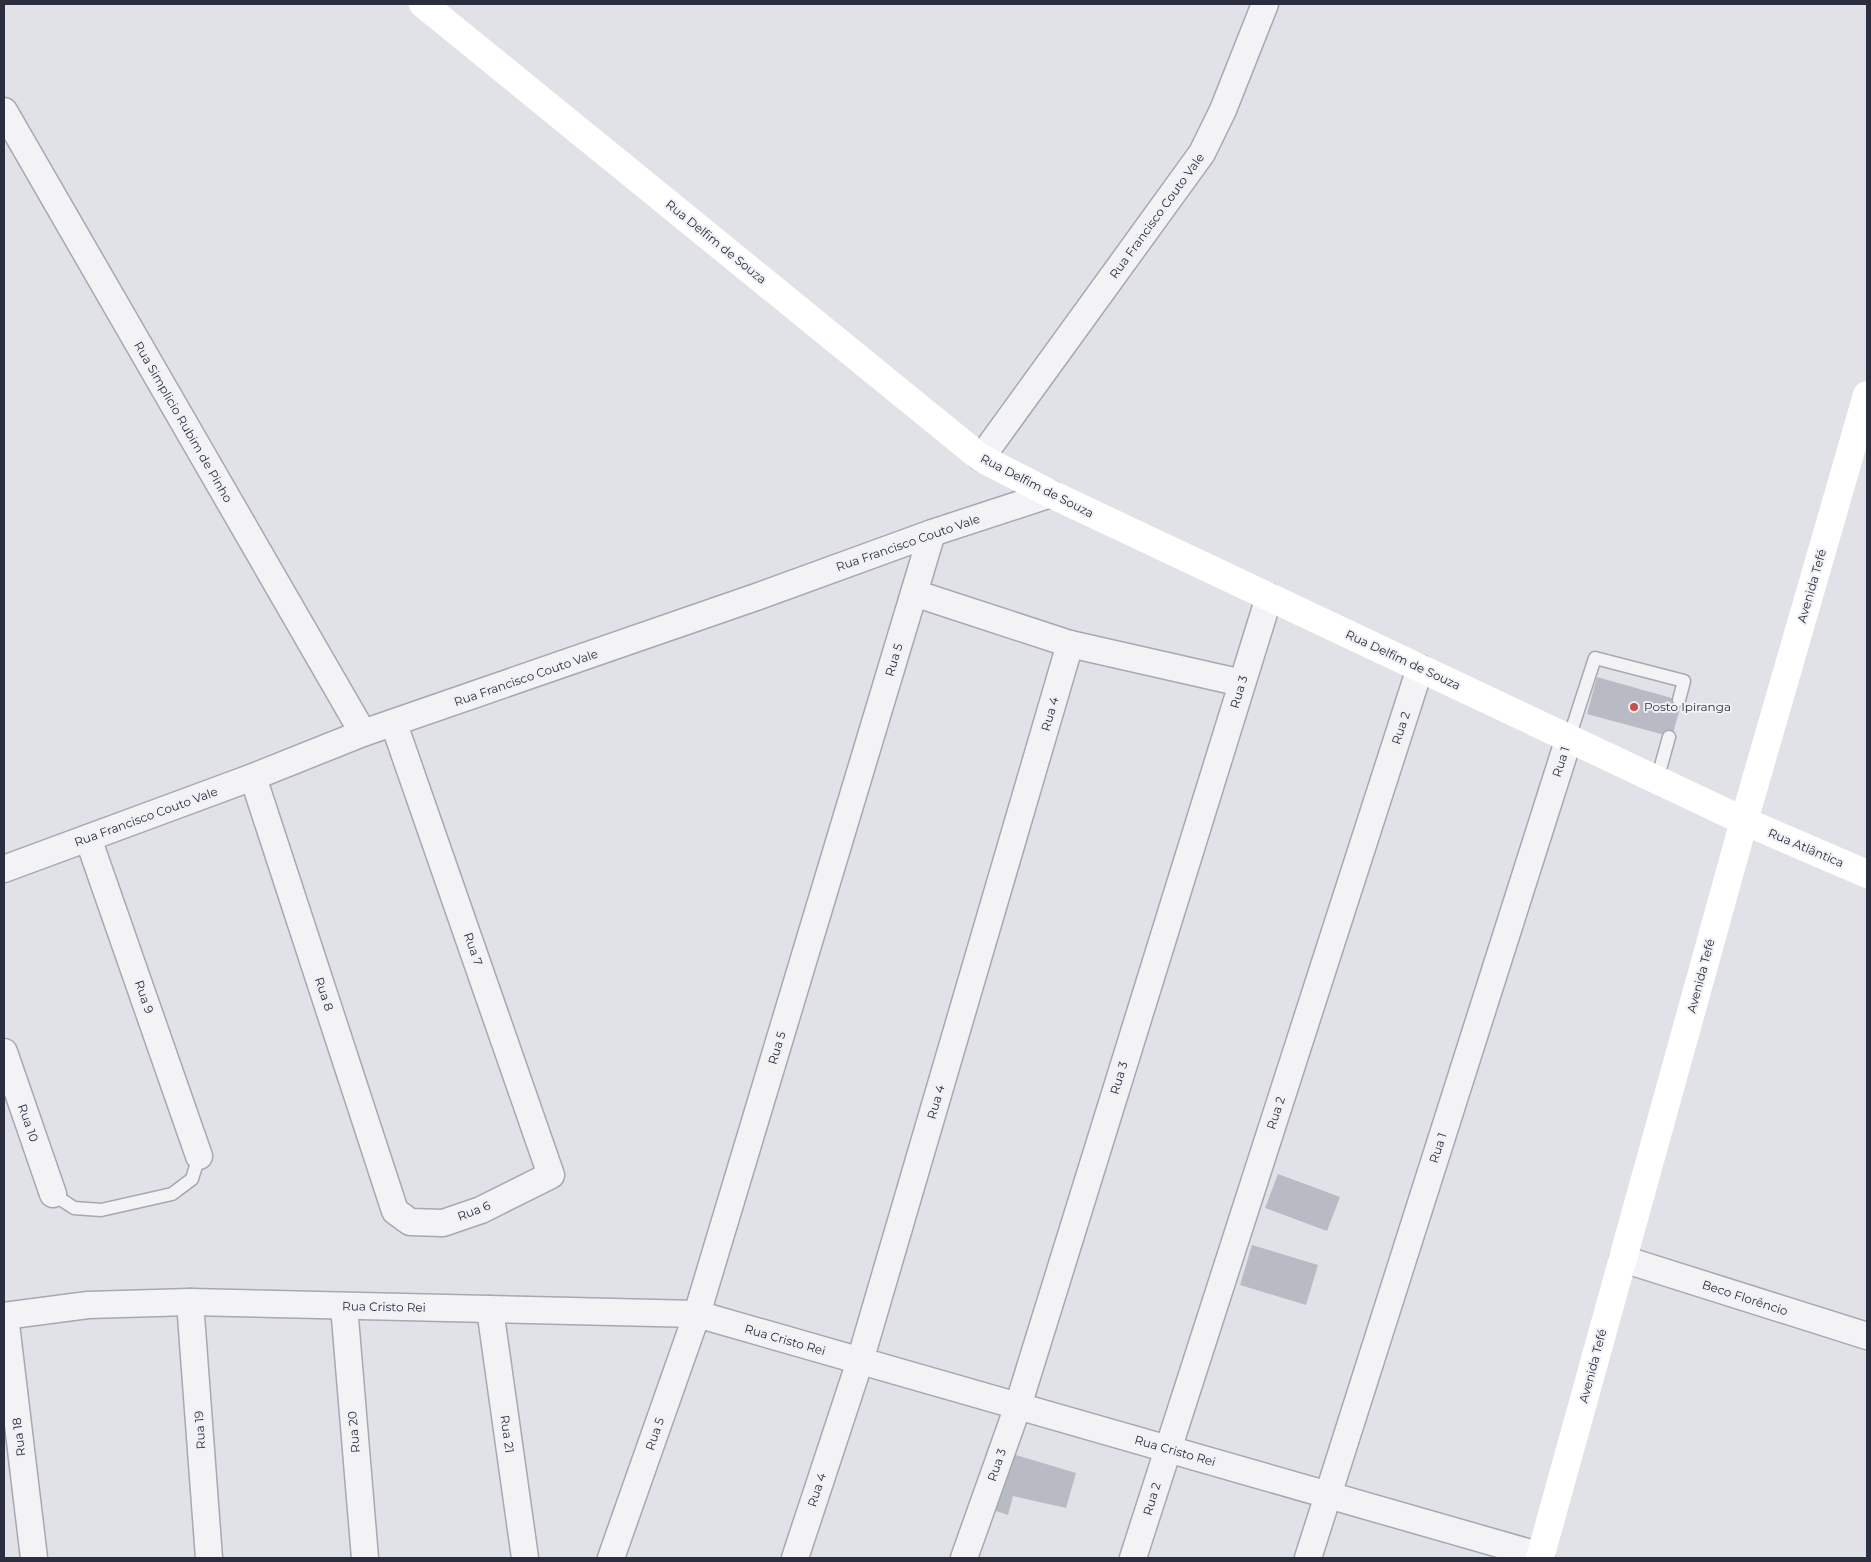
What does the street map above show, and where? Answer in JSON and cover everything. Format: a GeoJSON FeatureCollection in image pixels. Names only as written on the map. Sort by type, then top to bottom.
{"type":"FeatureCollection","features":[{"type":"Feature","properties":{"kind":"street","name":"Rua Delfim de Souza"},"geometry":{"type":"LineString","coordinates":[[423,4],[981,458],[1051,494],[1744,821]]}},
{"type":"Feature","properties":{"kind":"street","name":"Rua Francisco Couto Vale"},"geometry":{"type":"LineString","coordinates":[[981,458],[1202,154],[1223,110],[1265,4]]}},
{"type":"Feature","properties":{"kind":"street","name":"Rua Simplicio Rubim de Pinho"},"geometry":{"type":"LineString","coordinates":[[4,111],[363,733]]}},
{"type":"Feature","properties":{"kind":"street","name":"Avenida Tefé"},"geometry":{"type":"LineString","coordinates":[[1541,1557],[1744,821],[1867,395]]}},
{"type":"Feature","properties":{"kind":"street","name":"Rua Francisco Couto Vale"},"geometry":{"type":"LineString","coordinates":[[4,869],[253,777],[363,733],[394,724],[932,533],[1051,494]]}},
{"type":"Feature","properties":{"kind":"street","name":"Rua 5"},"geometry":{"type":"LineString","coordinates":[[611,1558],[696,1314],[932,533]]}},
{"type":"Feature","properties":{"kind":"street"},"geometry":{"type":"LineString","coordinates":[[914,593],[1070,644],[1242,682]]}},
{"type":"Feature","properties":{"kind":"street","name":"Rua 3"},"geometry":{"type":"LineString","coordinates":[[964,1558],[1018,1406],[1269,597]]}},
{"type":"Feature","properties":{"kind":"street","name":"Rua 4"},"geometry":{"type":"LineString","coordinates":[[795,1558],[860,1361],[1070,644]]}},
{"type":"Feature","properties":{"kind":"street","name":"Rua 2"},"geometry":{"type":"LineString","coordinates":[[1133,1558],[1420,668]]}},
{"type":"Feature","properties":{"kind":"street","name":"Rua 7"},"geometry":{"type":"LineString","coordinates":[[394,724],[551,1175]]}},
{"type":"Feature","properties":{"kind":"street","name":"Rua 1"},"geometry":{"type":"LineString","coordinates":[[1308,1558],[1569,738]]}},
{"type":"Feature","properties":{"kind":"street","name":"Rua 8"},"geometry":{"type":"LineString","coordinates":[[253,777],[395,1211]]}},
{"type":"Feature","properties":{"kind":"street","name":"Rua Atlântica"},"geometry":{"type":"LineString","coordinates":[[1744,821],[1867,874]]}},
{"type":"Feature","properties":{"kind":"street","name":"Rua 9"},"geometry":{"type":"LineString","coordinates":[[88,838],[199,1156]]}},
{"type":"Feature","properties":{"kind":"street","name":"Rua 10"},"geometry":{"type":"LineString","coordinates":[[4,1052],[53,1194]]}},
{"type":"Feature","properties":{"kind":"street","name":"Rua 6"},"geometry":{"type":"LineString","coordinates":[[395,1211],[410,1222],[443,1223],[481,1210],[551,1175]]}},
{"type":"Feature","properties":{"kind":"street","name":"Beco Florêncio"},"geometry":{"type":"LineString","coordinates":[[1623,1259],[1867,1336]]}},
{"type":"Feature","properties":{"kind":"street","name":"Rua Cristo Rei"},"geometry":{"type":"LineString","coordinates":[[4,1316],[88,1305],[190,1302],[696,1314],[1541,1557]]}},
{"type":"Feature","properties":{"kind":"street","name":"Rua 19"},"geometry":{"type":"LineString","coordinates":[[190,1302],[209,1558]]}},
{"type":"Feature","properties":{"kind":"street","name":"Rua 20"},"geometry":{"type":"LineString","coordinates":[[344,1306],[365,1558]]}},
{"type":"Feature","properties":{"kind":"street","name":"Rua 21"},"geometry":{"type":"LineString","coordinates":[[490,1309],[525,1558]]}},
{"type":"Feature","properties":{"kind":"street","name":"Rua 18"},"geometry":{"type":"LineString","coordinates":[[4,1316],[34,1558]]}},
{"type":"Feature","properties":{"kind":"lane"},"geometry":{"type":"LineString","coordinates":[[1569,738],[1595,658],[1684,682],[1679,700]]}},
{"type":"Feature","properties":{"kind":"lane"},"geometry":{"type":"LineString","coordinates":[[1657,780],[1669,737]]}},
{"type":"Feature","properties":{"kind":"lane"},"geometry":{"type":"LineString","coordinates":[[53,1194],[74,1208],[101,1210],[172,1194],[192,1179],[199,1156]]}},
{"type":"Feature","properties":{"kind":"building","name":"Posto Ipiranga"},"geometry":{"type":"Polygon","coordinates":[[[1597,677],[1682,701],[1672,737],[1587,714],[1597,677]]]}},
{"type":"Feature","properties":{"kind":"building"},"geometry":{"type":"Polygon","coordinates":[[[1278,1174],[1340,1197],[1327,1231],[1265,1208],[1278,1174]]]}},
{"type":"Feature","properties":{"kind":"building"},"geometry":{"type":"Polygon","coordinates":[[[1252,1245],[1318,1265],[1306,1305],[1240,1285],[1252,1245]]]}},
{"type":"Feature","properties":{"kind":"building"},"geometry":{"type":"Polygon","coordinates":[[[1009,1453],[1076,1473],[1066,1508],[1013,1496],[1008,1515],[990,1509],[1009,1453]]]}},
{"type":"Feature","properties":{"kind":"place","name":"Posto Ipiranga"},"geometry":{"type":"Point","coordinates":[1634,707]}}]}
